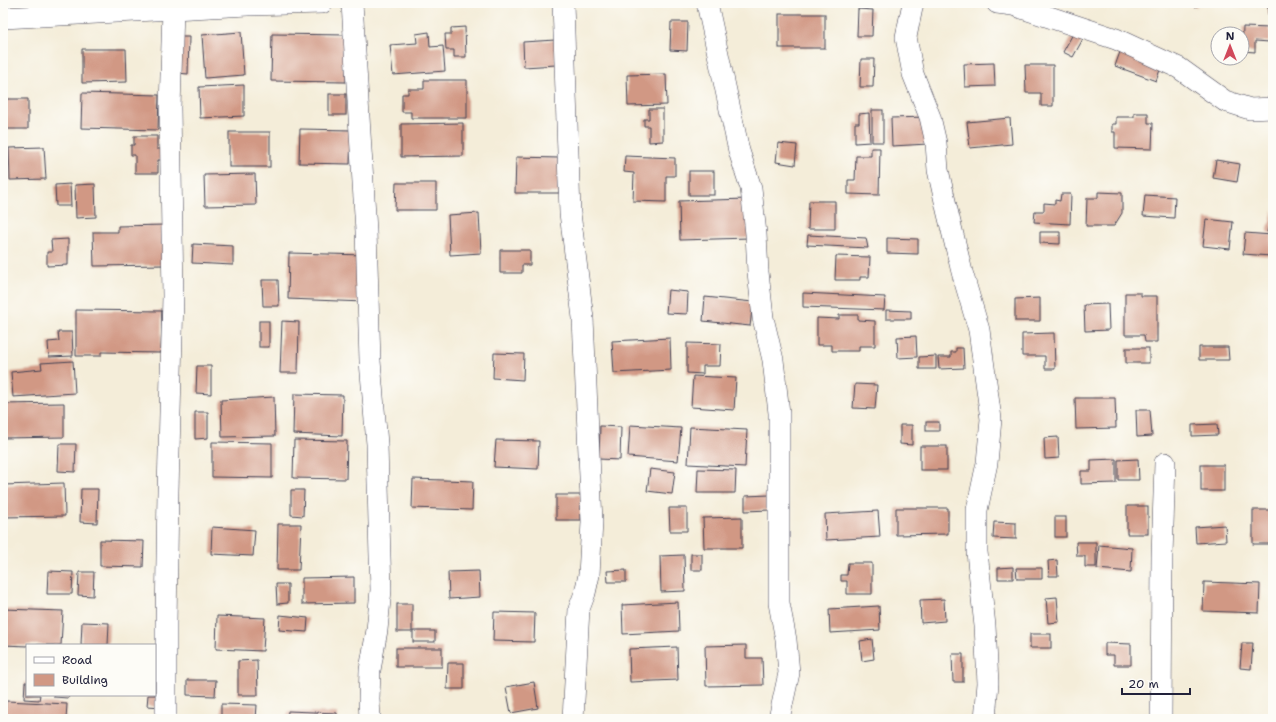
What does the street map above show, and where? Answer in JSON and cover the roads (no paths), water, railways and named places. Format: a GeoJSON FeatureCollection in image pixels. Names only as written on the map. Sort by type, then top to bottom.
{"type":"FeatureCollection","features":[{"type":"Feature","properties":{"kind":"street"},"geometry":{"type":"LineString","coordinates":[[3,18],[28,10],[173,9],[248,4],[322,3]]}},
{"type":"Feature","properties":{"kind":"street"},"geometry":{"type":"LineString","coordinates":[[352,3],[366,231],[370,361],[376,444],[379,523],[380,590],[377,630],[370,670],[370,719]]}},
{"type":"Feature","properties":{"kind":"street"},"geometry":{"type":"LineString","coordinates":[[563,3],[570,213],[583,318],[592,522],[589,575],[585,593],[579,609],[573,719]]}},
{"type":"Feature","properties":{"kind":"street"},"geometry":{"type":"LineString","coordinates":[[707,3],[739,151],[751,188],[763,318],[773,360],[780,413],[780,603],[786,640],[789,673],[779,719]]}},
{"type":"Feature","properties":{"kind":"street"},"geometry":{"type":"LineString","coordinates":[[913,3],[906,37],[913,74],[930,117],[936,144],[938,170],[947,210],[962,272],[979,330],[991,419],[987,463],[977,510],[977,552],[985,626],[988,683],[985,719]]}},
{"type":"Feature","properties":{"kind":"street"},"geometry":{"type":"LineString","coordinates":[[997,3],[1013,5],[1116,39],[1180,68],[1225,101],[1250,109],[1273,108]]}},
{"type":"Feature","properties":{"kind":"street"},"geometry":{"type":"LineString","coordinates":[[166,719],[168,491],[173,296],[170,108],[173,9]]}},
{"type":"Feature","properties":{"kind":"street"},"geometry":{"type":"LineString","coordinates":[[1161,719],[1162,556],[1165,463]]}}]}
